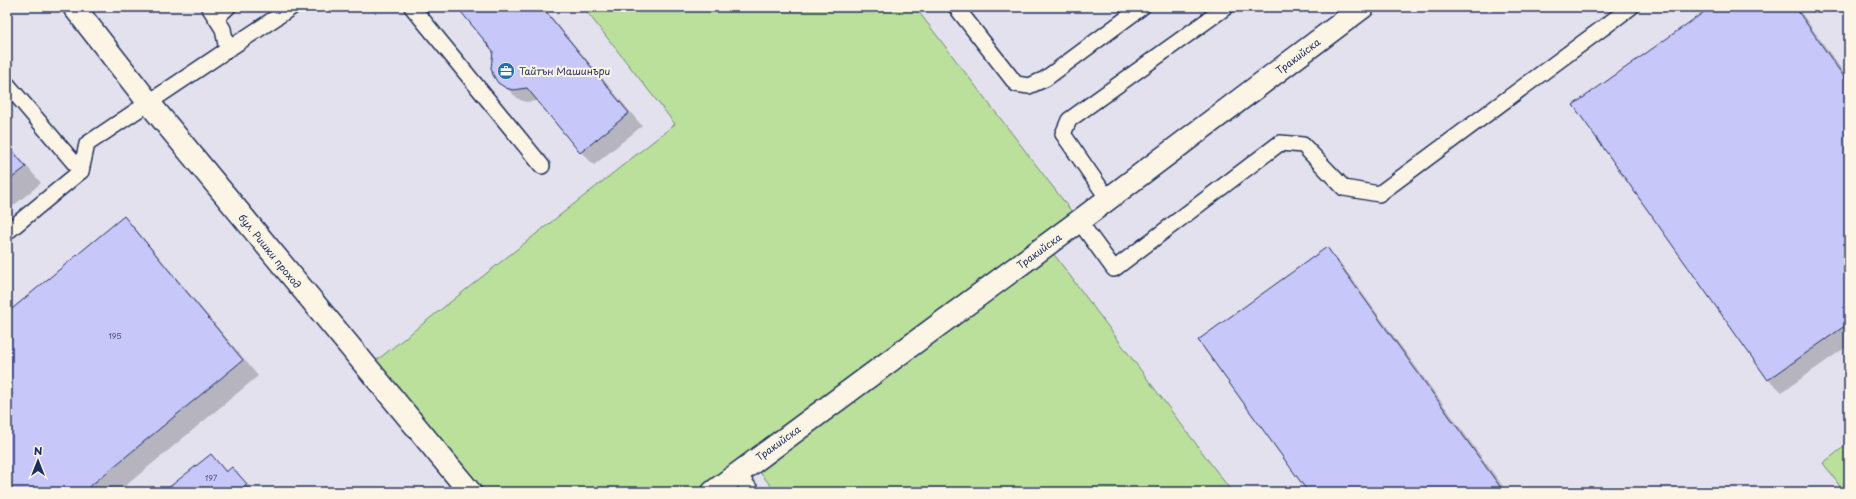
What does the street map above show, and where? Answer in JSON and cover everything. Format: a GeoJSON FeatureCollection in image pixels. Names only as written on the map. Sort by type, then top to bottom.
{"type":"FeatureCollection","features":[{"type":"Feature","properties":{"kind":"street","name":"бул. Ришки проход"},"geometry":{"type":"LineString","coordinates":[[74,7],[150,104],[470,492]]}},
{"type":"Feature","properties":{"kind":"street","name":"Тракийска"},"geometry":{"type":"LineString","coordinates":[[713,492],[1080,221],[1363,7]]}},
{"type":"Feature","properties":{"kind":"lane"},"geometry":{"type":"LineString","coordinates":[[227,50],[223,28],[213,12],[228,7]]}},
{"type":"Feature","properties":{"kind":"lane"},"geometry":{"type":"LineString","coordinates":[[7,232],[81,171],[87,144],[150,104],[292,7]]}},
{"type":"Feature","properties":{"kind":"lane"},"geometry":{"type":"LineString","coordinates":[[412,7],[542,166]]}},
{"type":"Feature","properties":{"kind":"lane"},"geometry":{"type":"LineString","coordinates":[[956,7],[1016,84],[1029,86],[1045,79],[1142,7]]}},
{"type":"Feature","properties":{"kind":"lane"},"geometry":{"type":"LineString","coordinates":[[1108,199],[1063,134],[1069,120],[1226,7]]}},
{"type":"Feature","properties":{"kind":"lane"},"geometry":{"type":"LineString","coordinates":[[1080,221],[1114,269],[1280,143],[1303,145],[1344,188],[1379,194],[1631,7]]}},
{"type":"Feature","properties":{"kind":"lane"},"geometry":{"type":"LineString","coordinates":[[7,84],[81,171]]}},
{"type":"Feature","properties":{"kind":"lane"},"geometry":{"type":"LineString","coordinates":[[737,473],[752,492]]}},
{"type":"Feature","properties":{"kind":"shaded area"},"geometry":{"type":"Polygon","coordinates":[[[7,7],[1849,7],[1849,492],[7,492],[7,7]]]}},
{"type":"Feature","properties":{"kind":"green space"},"geometry":{"type":"Polygon","coordinates":[[[583,7],[915,7],[1079,221],[1047,245],[1232,492],[776,492],[752,463],[713,492],[470,492],[367,368],[675,124],[583,7]]]}},
{"type":"Feature","properties":{"kind":"green space"},"geometry":{"type":"Polygon","coordinates":[[[1849,443],[1849,492],[1844,492],[1823,463],[1849,443]]]}},
{"type":"Feature","properties":{"kind":"building"},"geometry":{"type":"Polygon","coordinates":[[[457,7],[542,7],[629,113],[580,153],[527,88],[513,90],[498,83],[491,68],[493,51],[457,7]]]}},
{"type":"Feature","properties":{"kind":"building"},"geometry":{"type":"Polygon","coordinates":[[[1711,7],[1795,7],[1849,84],[1849,323],[1768,380],[1573,105],[1711,7]]]}},
{"type":"Feature","properties":{"kind":"building"},"geometry":{"type":"Polygon","coordinates":[[[7,144],[26,167],[7,182],[7,144]]]}},
{"type":"Feature","properties":{"kind":"building"},"geometry":{"type":"Polygon","coordinates":[[[124,216],[243,360],[83,492],[9,492],[7,489],[7,313],[124,216]]]}},
{"type":"Feature","properties":{"kind":"building"},"geometry":{"type":"Polygon","coordinates":[[[1327,247],[1504,492],[1308,492],[1198,340],[1327,247]]]}},
{"type":"Feature","properties":{"kind":"building"},"geometry":{"type":"Polygon","coordinates":[[[211,454],[226,472],[232,467],[247,484],[240,490],[241,492],[163,492],[211,454]]]}},
{"type":"Feature","properties":{"kind":"place","name":"Тайтън Машинъри"},"geometry":{"type":"Point","coordinates":[506,71]}}]}
